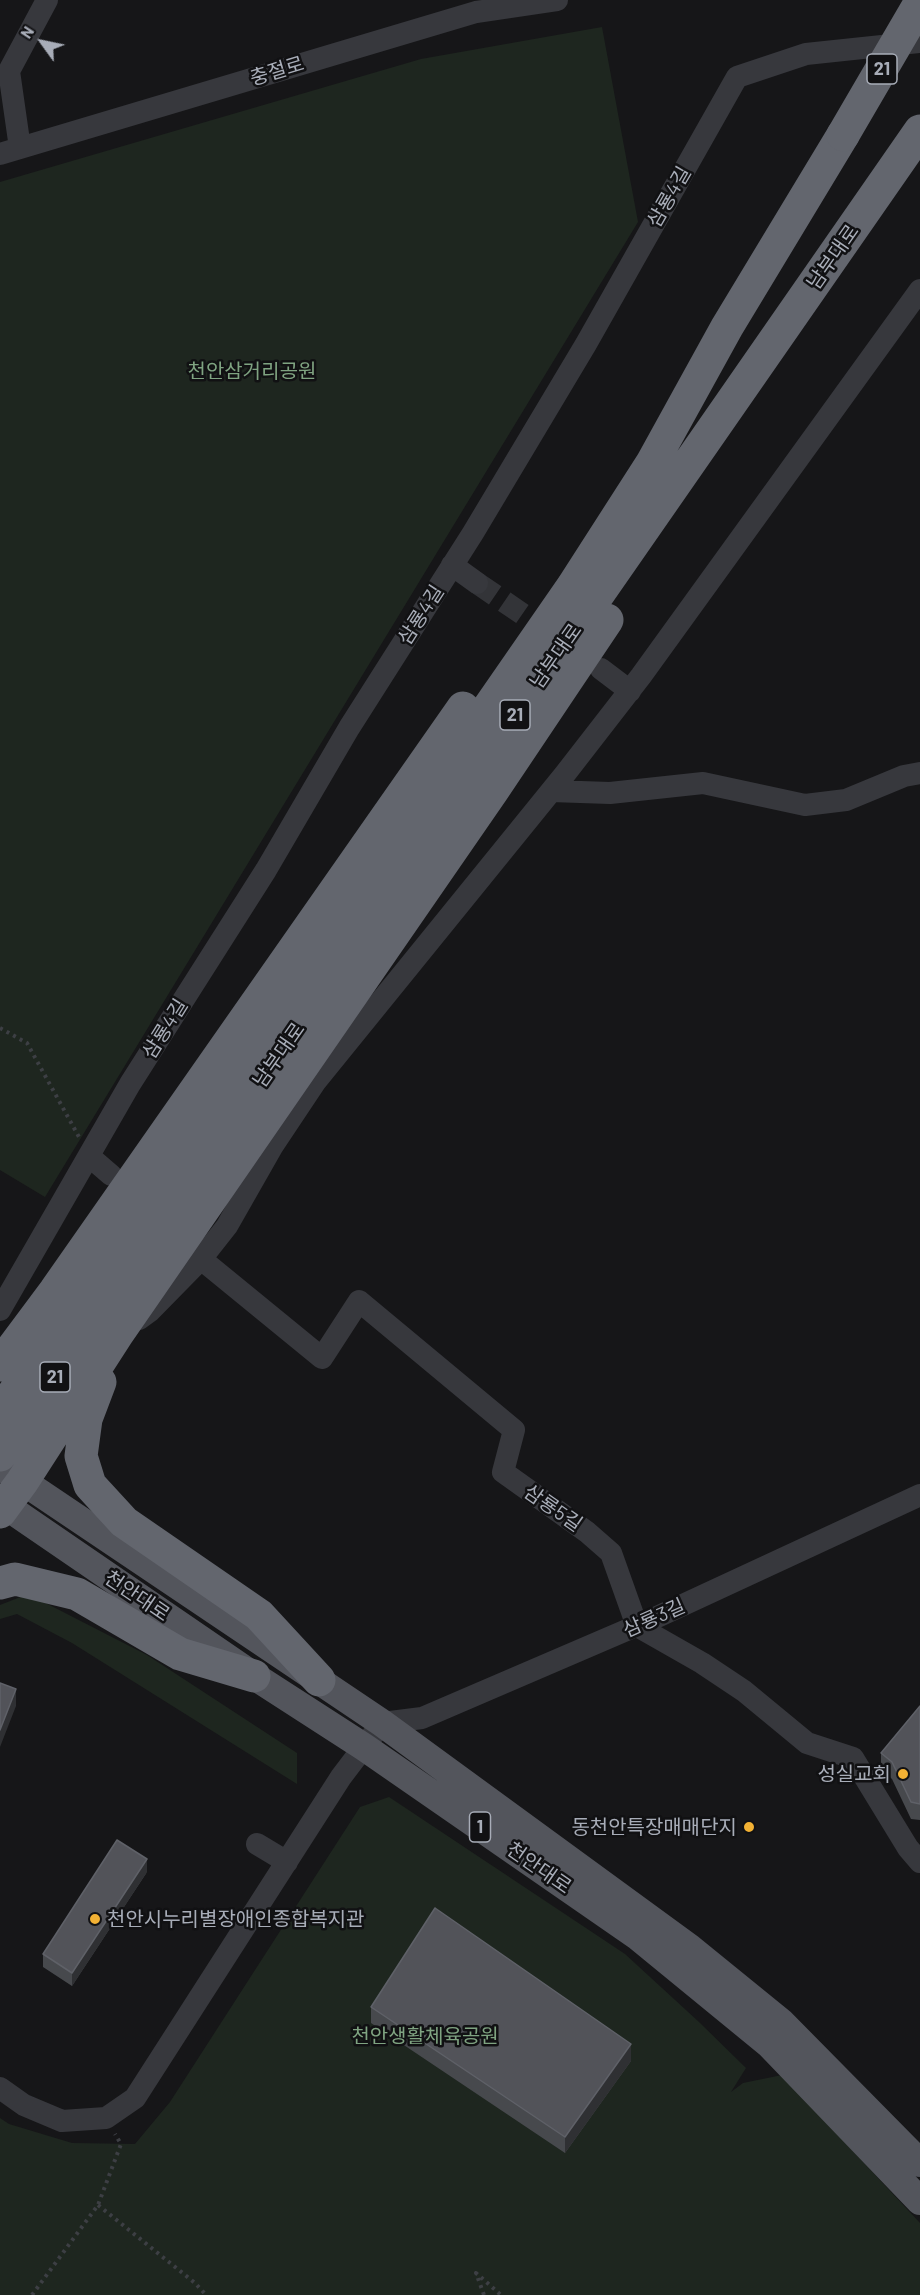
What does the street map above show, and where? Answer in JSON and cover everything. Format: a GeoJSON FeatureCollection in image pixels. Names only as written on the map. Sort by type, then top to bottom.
{"type":"FeatureCollection","features":[{"type":"Feature","properties":{"kind":"highway","name":"남부대로"},"geometry":{"type":"LineString","coordinates":[[100,1292],[573,586],[652,463],[727,327],[920,3]]}},
{"type":"Feature","properties":{"kind":"highway","name":"남부대로"},"geometry":{"type":"LineString","coordinates":[[100,1292],[764,356],[920,131]]}},
{"type":"Feature","properties":{"kind":"highway"},"geometry":{"type":"LineString","coordinates":[[0,1365],[55,1291],[531,610],[636,454],[727,327]]}},
{"type":"Feature","properties":{"kind":"highway"},"geometry":{"type":"LineString","coordinates":[[5,1493],[118,1333],[580,661],[689,491],[764,356]]}},
{"type":"Feature","properties":{"kind":"highway"},"geometry":{"type":"LineString","coordinates":[[0,1336],[55,1291]]}},
{"type":"Feature","properties":{"kind":"highway","name":"21"},"geometry":{"type":"LineString","coordinates":[[0,1413],[100,1292]]}},
{"type":"Feature","properties":{"kind":"highway","name":"21"},"geometry":{"type":"LineString","coordinates":[[0,1455],[100,1292]]}},
{"type":"Feature","properties":{"kind":"highway"},"geometry":{"type":"LineString","coordinates":[[118,1333],[86,1419],[81,1456],[90,1485],[124,1522],[259,1615],[319,1680]]}},
{"type":"Feature","properties":{"kind":"highway"},"geometry":{"type":"LineString","coordinates":[[0,1583],[15,1579],[77,1594],[180,1654],[254,1676]]}},
{"type":"Feature","properties":{"kind":"main road","name":"천안대로"},"geometry":{"type":"LineString","coordinates":[[5,1493],[254,1676],[364,1747],[645,1943],[770,2045],[920,2201]]}},
{"type":"Feature","properties":{"kind":"main road","name":"천안대로"},"geometry":{"type":"LineString","coordinates":[[5,1493],[319,1680],[382,1723],[690,1948],[772,2015],[920,2163]]}},
{"type":"Feature","properties":{"kind":"street"},"geometry":{"type":"LineString","coordinates":[[10,151],[9,71],[47,0]]}},
{"type":"Feature","properties":{"kind":"street","name":"충절로"},"geometry":{"type":"LineString","coordinates":[[10,151],[476,12],[557,0]]}},
{"type":"Feature","properties":{"kind":"street","name":"삼룡4길"},"geometry":{"type":"LineString","coordinates":[[0,1310],[130,1084],[266,870],[349,728],[452,566],[586,344],[737,77],[806,54],[920,42]]}},
{"type":"Feature","properties":{"kind":"street"},"geometry":{"type":"LineString","coordinates":[[118,1333],[150,1311],[199,1253],[227,1226],[272,1147],[316,1081],[630,691],[919,293]]}},
{"type":"Feature","properties":{"kind":"street"},"geometry":{"type":"LineString","coordinates":[[452,566],[477,583]]}},
{"type":"Feature","properties":{"kind":"street"},"geometry":{"type":"LineString","coordinates":[[601,669],[630,691]]}},
{"type":"Feature","properties":{"kind":"street"},"geometry":{"type":"LineString","coordinates":[[551,790],[610,794],[703,783],[805,805],[846,800],[904,776],[920,772]]}},
{"type":"Feature","properties":{"kind":"street"},"geometry":{"type":"LineString","coordinates":[[89,1156],[111,1175]]}},
{"type":"Feature","properties":{"kind":"street","name":"삼룡5길"},"geometry":{"type":"LineString","coordinates":[[199,1253],[322,1358],[359,1301],[514,1431],[503,1472],[587,1532],[611,1553],[637,1626]]}},
{"type":"Feature","properties":{"kind":"street","name":"삼룡3길"},"geometry":{"type":"LineString","coordinates":[[382,1723],[422,1718],[637,1626],[920,1495]]}},
{"type":"Feature","properties":{"kind":"street"},"geometry":{"type":"LineString","coordinates":[[637,1626],[702,1663],[744,1691],[807,1743],[853,1758],[908,1848],[920,1862]]}},
{"type":"Feature","properties":{"kind":"street"},"geometry":{"type":"LineString","coordinates":[[0,2088],[24,2105],[62,2121],[106,2118],[135,2098],[341,1777],[382,1723]]}},
{"type":"Feature","properties":{"kind":"street"},"geometry":{"type":"LineString","coordinates":[[257,1844],[287,1862]]}},
{"type":"Feature","properties":{"kind":"path"},"geometry":{"type":"LineString","coordinates":[[0,1028],[27,1043],[89,1156]]}},
{"type":"Feature","properties":{"kind":"path"},"geometry":{"type":"LineString","coordinates":[[32,2295],[98,2205],[121,2144],[106,2118]]}},
{"type":"Feature","properties":{"kind":"path"},"geometry":{"type":"LineString","coordinates":[[98,2205],[195,2283],[206,2295]]}},
{"type":"Feature","properties":{"kind":"path"},"geometry":{"type":"LineString","coordinates":[[484,2295],[476,2274],[501,2295]]}},
{"type":"Feature","properties":{"kind":"green space","name":"천안삼거리공원"},"geometry":{"type":"Polygon","coordinates":[[[602,27],[638,222],[45,1197],[0,1170],[0,182],[421,59],[602,27]]]}},
{"type":"Feature","properties":{"kind":"green space"},"geometry":{"type":"Polygon","coordinates":[[[28,1594],[147,1655],[297,1753],[297,1784],[72,1643],[17,1614],[0,1619],[0,1605],[28,1594]]]}},
{"type":"Feature","properties":{"kind":"green space","name":"천안생활체육공원"},"geometry":{"type":"Polygon","coordinates":[[[389,1797],[625,1954],[746,2068],[731,2092],[743,2083],[782,2075],[920,2223],[920,2295],[0,2295],[0,2118],[9,2124],[72,2143],[135,2144],[170,2102],[360,1807],[389,1797]]]}},
{"type":"Feature","properties":{"kind":"building"},"geometry":{"type":"Polygon","coordinates":[[[0,1683],[16,1689],[0,1730],[0,1683]]]}},
{"type":"Feature","properties":{"kind":"building","name":"성실교회"},"geometry":{"type":"Polygon","coordinates":[[[920,1706],[920,1804],[911,1802],[892,1762],[881,1753],[920,1706]]]}},
{"type":"Feature","properties":{"kind":"building","name":"천안시누리별장애인종합복지관"},"geometry":{"type":"Polygon","coordinates":[[[117,1840],[147,1859],[72,1973],[43,1954],[117,1840]]]}},
{"type":"Feature","properties":{"kind":"building"},"geometry":{"type":"Polygon","coordinates":[[[435,1908],[631,2044],[565,2137],[371,2007],[435,1908]]]}},
{"type":"Feature","properties":{"kind":"tunnel"},"geometry":{"type":"LineString","coordinates":[[477,583],[556,637]]}},
{"type":"Feature","properties":{"kind":"place","name":"성실교회"},"geometry":{"type":"Point","coordinates":[903,1774]}},
{"type":"Feature","properties":{"kind":"place","name":"동천안특장매매단지"},"geometry":{"type":"Point","coordinates":[749,1827]}},
{"type":"Feature","properties":{"kind":"place","name":"천안시누리별장애인종합복지관"},"geometry":{"type":"Point","coordinates":[95,1919]}}]}
